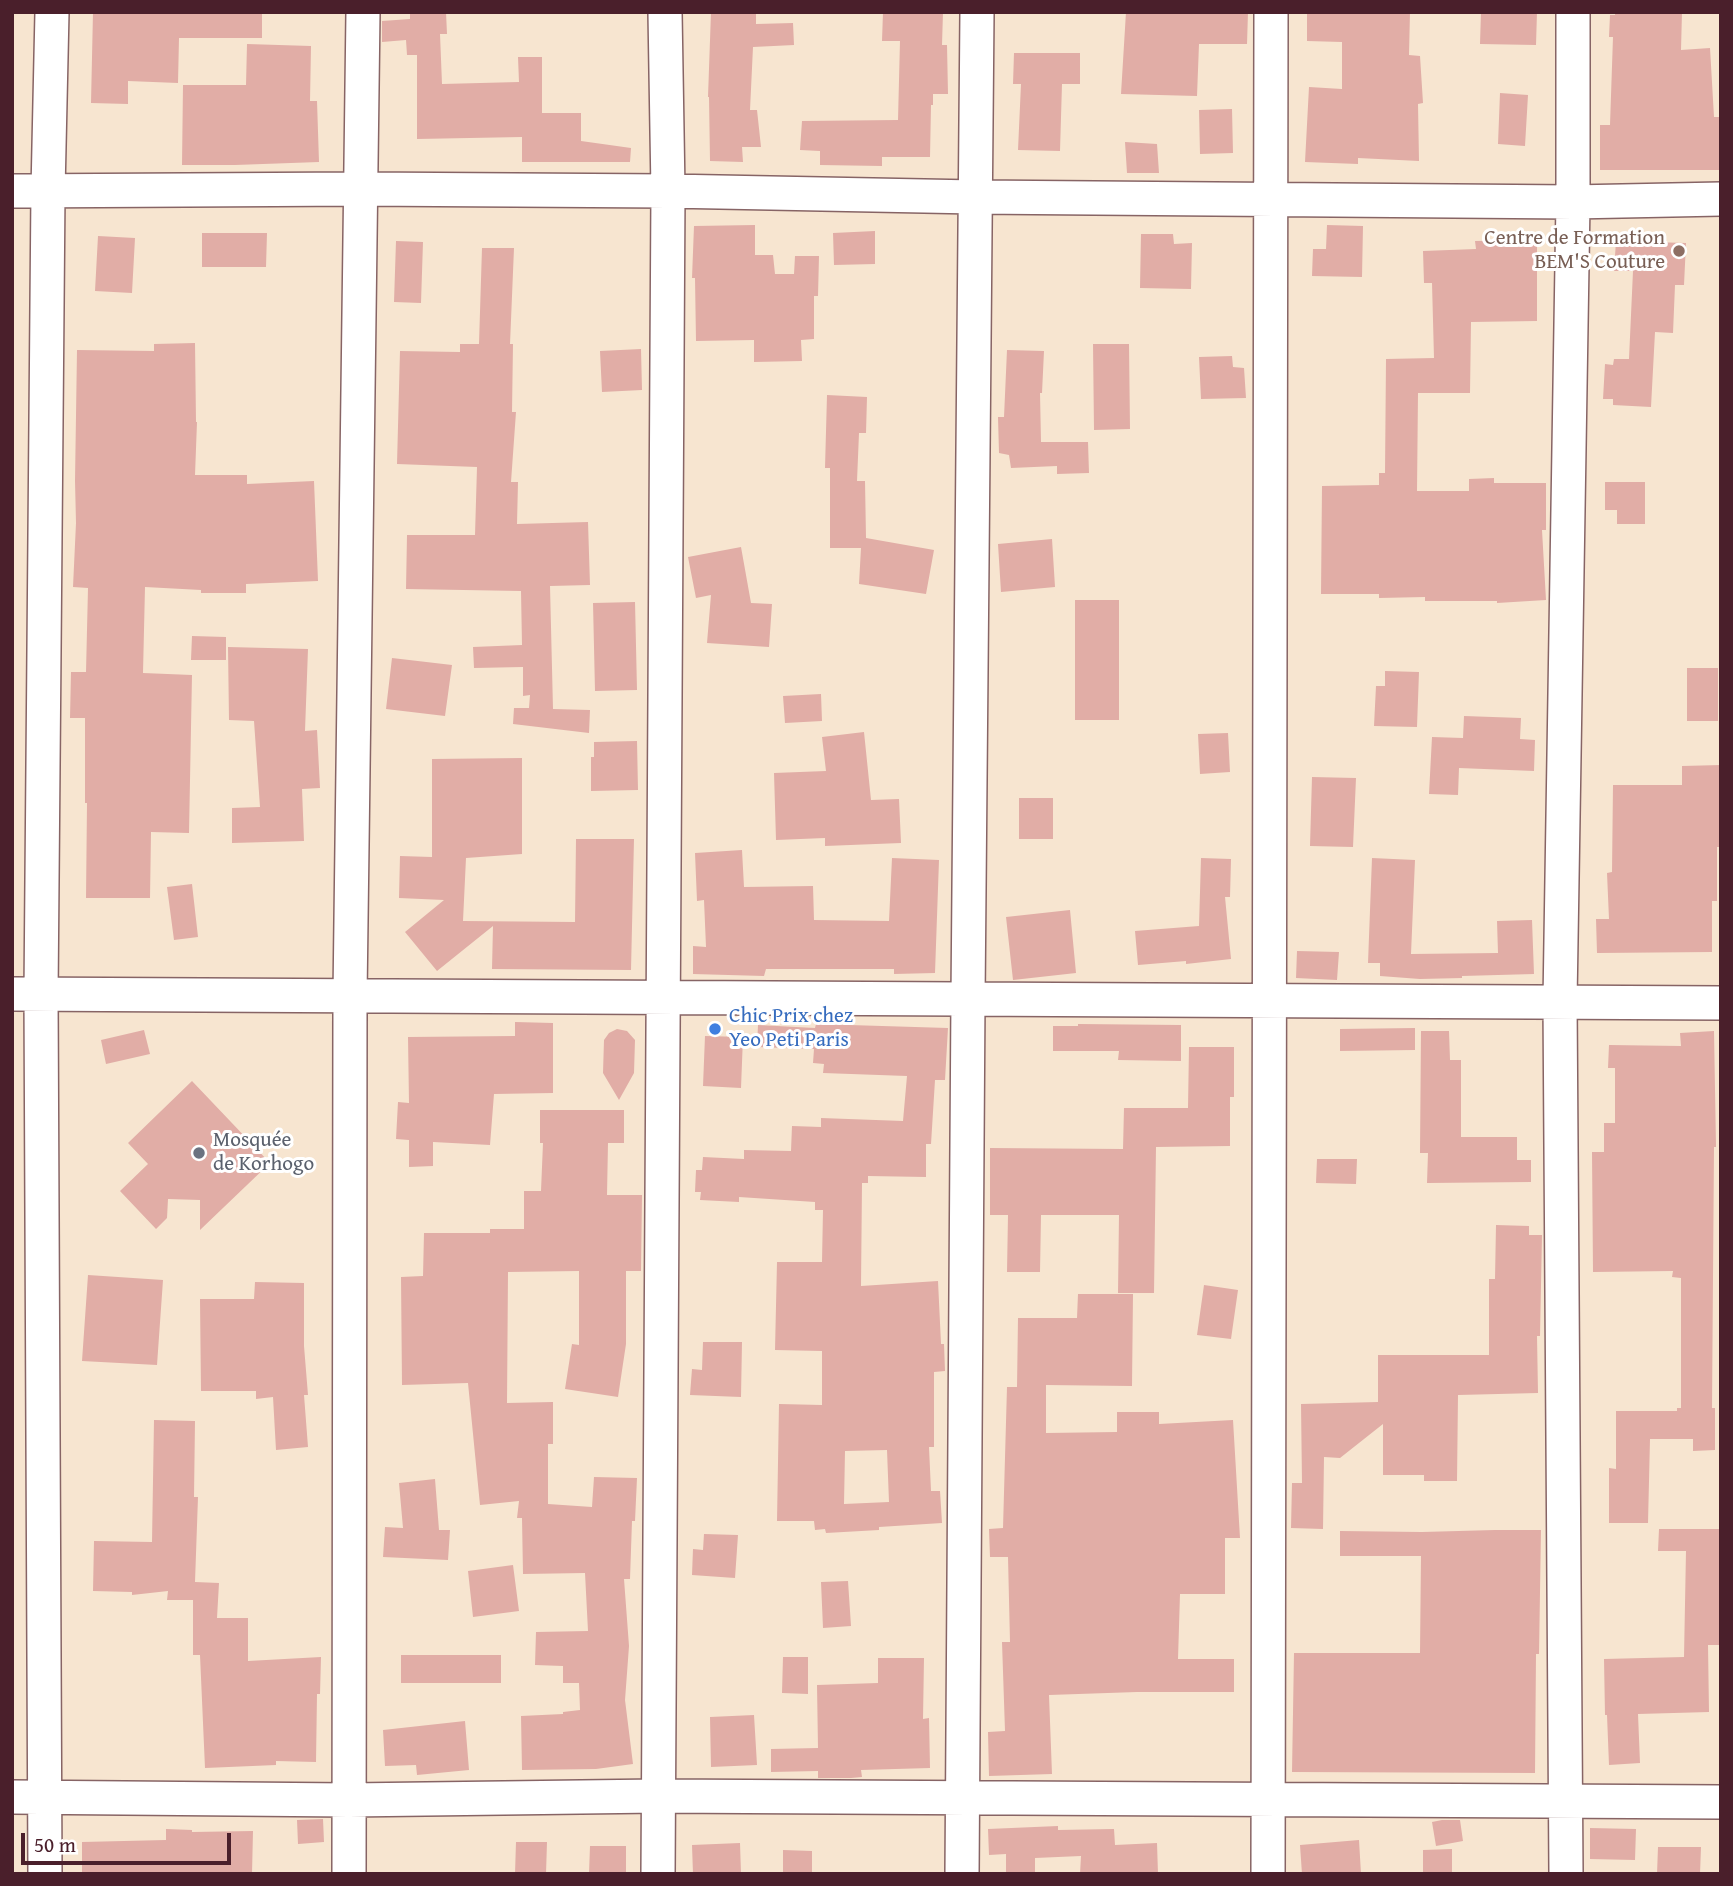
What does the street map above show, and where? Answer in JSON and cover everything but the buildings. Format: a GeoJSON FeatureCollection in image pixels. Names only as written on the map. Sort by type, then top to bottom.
{"type":"FeatureCollection","features":[{"type":"Feature","properties":{"kind":"street"},"geometry":{"type":"LineString","coordinates":[[45,1874],[46,1798],[27,994],[52,12]]}},
{"type":"Feature","properties":{"kind":"street"},"geometry":{"type":"LineString","coordinates":[[349,1874],[350,995],[363,12]]}},
{"type":"Feature","properties":{"kind":"street"},"geometry":{"type":"LineString","coordinates":[[658,1874],[668,191],[665,12]]}},
{"type":"Feature","properties":{"kind":"street"},"geometry":{"type":"LineString","coordinates":[[962,1874],[977,12]]}},
{"type":"Feature","properties":{"kind":"street"},"geometry":{"type":"LineString","coordinates":[[1268,1874],[1271,12]]}},
{"type":"Feature","properties":{"kind":"street"},"geometry":{"type":"LineString","coordinates":[[1566,1874],[1560,1001],[1573,202],[1573,12]]}},
{"type":"Feature","properties":{"kind":"street"},"geometry":{"type":"LineString","coordinates":[[12,191],[668,191],[975,197],[1573,202],[1721,199]]}},
{"type":"Feature","properties":{"kind":"street"},"geometry":{"type":"LineString","coordinates":[[27,994],[1721,1003]]}},
{"type":"Feature","properties":{"kind":"street"},"geometry":{"type":"LineString","coordinates":[[12,1797],[349,1800],[658,1796],[1721,1802]]}},
{"type":"Feature","properties":{"kind":"place","name":"Centre de Formation BEM'S Couture"},"geometry":{"type":"Point","coordinates":[1679,251]}},
{"type":"Feature","properties":{"kind":"place","name":"Chic Prix chez Yeo Peti Paris"},"geometry":{"type":"Point","coordinates":[715,1029]}},
{"type":"Feature","properties":{"kind":"place","name":"Mosquée de Korhogo"},"geometry":{"type":"Point","coordinates":[199,1153]}}]}
